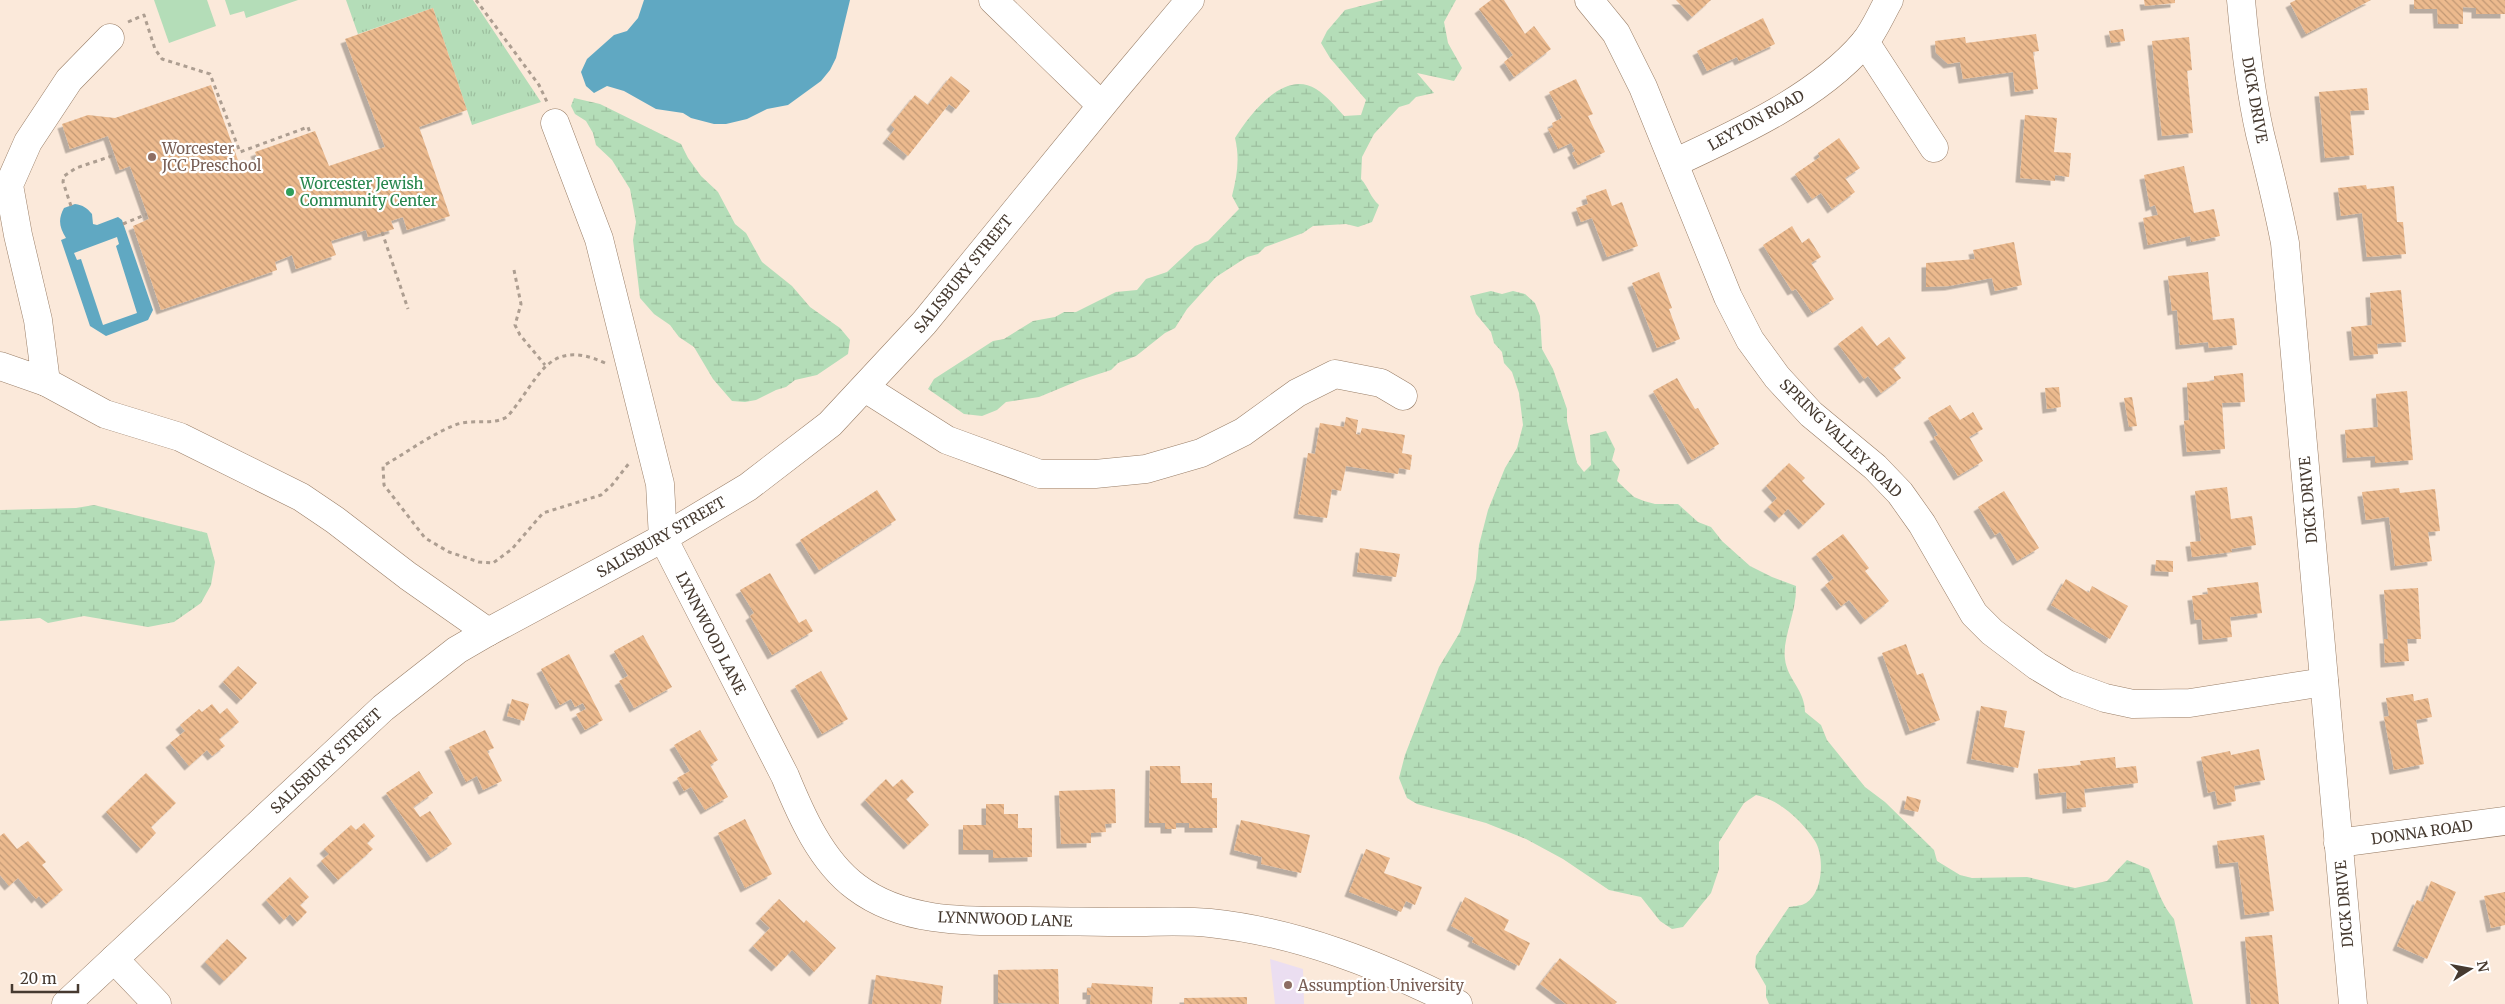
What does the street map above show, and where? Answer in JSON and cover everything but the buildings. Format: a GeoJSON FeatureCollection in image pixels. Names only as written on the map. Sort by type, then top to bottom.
{"type":"FeatureCollection","features":[{"type":"Feature","properties":{"kind":"street"},"geometry":{"type":"LineString","coordinates":[[993,0],[1101,105]]}},
{"type":"Feature","properties":{"kind":"street","name":"SALISBURY STREET"},"geometry":{"type":"LineString","coordinates":[[66,1004],[383,708],[457,650],[663,538],[748,487],[830,424],[924,322],[1101,105],[1190,0]]}},
{"type":"Feature","properties":{"kind":"street","name":"SPRING VALLEY ROAD"},"geometry":{"type":"LineString","coordinates":[[1589,0],[1605,16],[1626,50],[1643,87],[1728,297],[1762,359],[1811,414],[1875,467],[1900,493],[1940,553],[1964,600],[1974,614],[1992,632],[2037,666],[2067,684],[2105,698],[2133,704],[2190,703],[2324,682]]}},
{"type":"Feature","properties":{"kind":"street","name":"LEYTON ROAD"},"geometry":{"type":"LineString","coordinates":[[1674,163],[1780,110],[1817,84],[1865,42],[1889,0]]}},
{"type":"Feature","properties":{"kind":"street","name":"DICK DRIVE"},"geometry":{"type":"LineString","coordinates":[[2241,0],[2251,88],[2260,133],[2276,192],[2284,243],[2352,1004]]}},
{"type":"Feature","properties":{"kind":"street"},"geometry":{"type":"LineString","coordinates":[[46,382],[38,320],[18,235],[9,185],[28,142],[70,80],[110,38]]}},
{"type":"Feature","properties":{"kind":"street"},"geometry":{"type":"LineString","coordinates":[[1865,42],[1934,148]]}},
{"type":"Feature","properties":{"kind":"street"},"geometry":{"type":"LineString","coordinates":[[556,123],[599,239],[660,484],[663,538]]}},
{"type":"Feature","properties":{"kind":"street"},"geometry":{"type":"LineString","coordinates":[[0,366],[46,382],[105,414],[180,437],[301,497],[488,632]]}},
{"type":"Feature","properties":{"kind":"street"},"geometry":{"type":"LineString","coordinates":[[865,388],[947,440],[1040,474],[1095,474],[1146,468],[1201,454],[1243,432],[1297,393],[1335,374],[1350,375],[1380,383],[1403,396]]}},
{"type":"Feature","properties":{"kind":"street","name":"LYNNWOOD LANE"},"geometry":{"type":"LineString","coordinates":[[663,538],[785,776],[799,811],[826,855],[854,886],[872,898],[902,910],[935,918],[1210,923],[1259,932],[1335,951],[1458,1004]]}},
{"type":"Feature","properties":{"kind":"street","name":"DONNA ROAD"},"geometry":{"type":"LineString","coordinates":[[2338,843],[2505,821]]}},
{"type":"Feature","properties":{"kind":"street"},"geometry":{"type":"LineString","coordinates":[[114,959],[157,1004]]}},
{"type":"Feature","properties":{"kind":"path"},"geometry":{"type":"LineString","coordinates":[[476,0],[539,85],[556,123]]}},
{"type":"Feature","properties":{"kind":"path"},"geometry":{"type":"LineString","coordinates":[[110,38],[118,29],[133,19],[144,15],[155,49],[162,59],[210,74],[240,152],[308,127],[310,133]]}},
{"type":"Feature","properties":{"kind":"path"},"geometry":{"type":"LineString","coordinates":[[71,206],[63,182],[64,176],[76,168],[115,155]]}},
{"type":"Feature","properties":{"kind":"path"},"geometry":{"type":"LineString","coordinates":[[123,224],[147,214]]}},
{"type":"Feature","properties":{"kind":"path"},"geometry":{"type":"LineString","coordinates":[[382,232],[408,309]]}},
{"type":"Feature","properties":{"kind":"path"},"geometry":{"type":"LineString","coordinates":[[514,270],[521,304],[515,325],[520,335],[545,365]]}},
{"type":"Feature","properties":{"kind":"path"},"geometry":{"type":"LineString","coordinates":[[633,376],[593,357],[574,354],[561,357],[545,365],[508,417],[499,422],[476,421],[454,426],[383,466],[384,485],[432,544],[479,562],[494,563],[512,549],[543,513],[601,495],[612,485],[649,439]]}},
{"type":"Feature","properties":{"kind":"shaded area","name":"Assumption University"},"geometry":{"type":"Polygon","coordinates":[[[1270,959],[1303,969],[1304,1004],[1275,1004],[1270,959]]]}},
{"type":"Feature","properties":{"kind":"green space"},"geometry":{"type":"Polygon","coordinates":[[[154,0],[207,0],[216,26],[169,43],[154,0]]]}},
{"type":"Feature","properties":{"kind":"green space"},"geometry":{"type":"Polygon","coordinates":[[[225,0],[298,0],[246,18],[244,11],[230,15],[225,0]]]}},
{"type":"Feature","properties":{"kind":"green space"},"geometry":{"type":"Polygon","coordinates":[[[346,0],[473,0],[541,102],[472,125],[433,8],[358,34],[346,0]]]}},
{"type":"Feature","properties":{"kind":"green space"},"geometry":{"type":"Polygon","coordinates":[[[1384,0],[1456,0],[1444,22],[1448,43],[1462,68],[1454,81],[1417,73],[1434,93],[1416,97],[1409,104],[1399,107],[1374,134],[1362,157],[1361,179],[1379,205],[1372,222],[1358,227],[1346,224],[1313,226],[1303,233],[1265,247],[1258,254],[1247,257],[1216,277],[1187,309],[1175,328],[1165,333],[1136,356],[1118,363],[1111,370],[1080,380],[1039,397],[1006,402],[997,410],[982,416],[964,414],[928,389],[934,379],[993,341],[1004,339],[1033,321],[1055,317],[1064,312],[1076,312],[1116,292],[1137,290],[1146,279],[1167,272],[1195,246],[1208,241],[1239,209],[1232,196],[1237,167],[1235,138],[1249,117],[1280,89],[1304,84],[1320,92],[1344,116],[1361,115],[1366,100],[1330,58],[1321,43],[1327,31],[1345,10],[1384,0]]]}},
{"type":"Feature","properties":{"kind":"green space"},"geometry":{"type":"Polygon","coordinates":[[[574,98],[600,104],[681,144],[701,176],[718,192],[735,224],[746,233],[762,262],[792,286],[810,307],[840,328],[850,340],[848,354],[817,375],[795,380],[786,387],[756,400],[745,402],[732,401],[713,379],[694,347],[679,337],[670,325],[654,314],[640,298],[633,240],[636,222],[630,189],[612,160],[596,145],[593,133],[586,121],[575,114],[571,106],[574,98]]]}},
{"type":"Feature","properties":{"kind":"green space"},"geometry":{"type":"Polygon","coordinates":[[[1491,291],[1502,294],[1513,291],[1525,294],[1535,303],[1540,316],[1542,349],[1553,369],[1567,409],[1567,421],[1577,463],[1584,472],[1591,465],[1590,435],[1606,431],[1615,449],[1612,460],[1620,470],[1617,481],[1634,497],[1655,504],[1678,504],[1698,522],[1711,527],[1722,541],[1750,566],[1796,586],[1796,596],[1786,642],[1785,659],[1789,673],[1802,697],[1805,712],[1821,725],[1827,740],[1865,787],[1885,802],[1934,850],[1937,861],[1960,875],[1972,878],[2027,877],[2075,888],[2107,881],[2127,860],[2149,869],[2162,901],[2174,919],[2193,1004],[1769,1004],[1766,997],[1766,986],[1755,967],[1756,956],[1789,907],[1802,905],[1815,893],[1821,866],[1818,848],[1810,833],[1790,812],[1774,801],[1756,795],[1744,803],[1719,842],[1719,869],[1711,893],[1683,927],[1672,929],[1660,921],[1641,897],[1609,890],[1563,859],[1526,839],[1486,823],[1417,804],[1407,798],[1399,778],[1405,755],[1439,667],[1460,632],[1476,579],[1479,545],[1488,510],[1505,468],[1517,448],[1523,425],[1519,393],[1512,372],[1504,363],[1502,352],[1494,343],[1491,332],[1476,314],[1470,296],[1491,291]]]}},
{"type":"Feature","properties":{"kind":"green space"},"geometry":{"type":"Polygon","coordinates":[[[94,505],[207,533],[215,562],[211,585],[201,603],[174,622],[148,627],[84,616],[48,623],[40,618],[0,621],[0,510],[76,508],[94,505]]]}},
{"type":"Feature","properties":{"kind":"water"},"geometry":{"type":"Polygon","coordinates":[[[644,0],[850,0],[836,58],[830,70],[821,81],[788,105],[767,109],[747,119],[726,124],[714,124],[691,118],[683,113],[656,109],[624,91],[607,86],[594,93],[586,86],[581,72],[587,59],[614,35],[627,31],[638,18],[644,0]]]}},
{"type":"Feature","properties":{"kind":"water"},"geometry":{"type":"Polygon","coordinates":[[[75,204],[87,208],[92,214],[93,224],[97,225],[118,217],[122,220],[153,310],[148,320],[106,336],[90,326],[61,240],[66,238],[60,223],[64,208],[75,204]],[[117,237],[74,253],[77,260],[81,259],[103,325],[137,313],[116,246],[119,244],[117,237]]]}},
{"type":"Feature","properties":{"kind":"place","name":"Worcester JCC Preschool"},"geometry":{"type":"Point","coordinates":[152,157]}},
{"type":"Feature","properties":{"kind":"place","name":"Worcester Jewish Community Center"},"geometry":{"type":"Point","coordinates":[290,192]}},
{"type":"Feature","properties":{"kind":"place","name":"Assumption University"},"geometry":{"type":"Point","coordinates":[1288,985]}}]}
